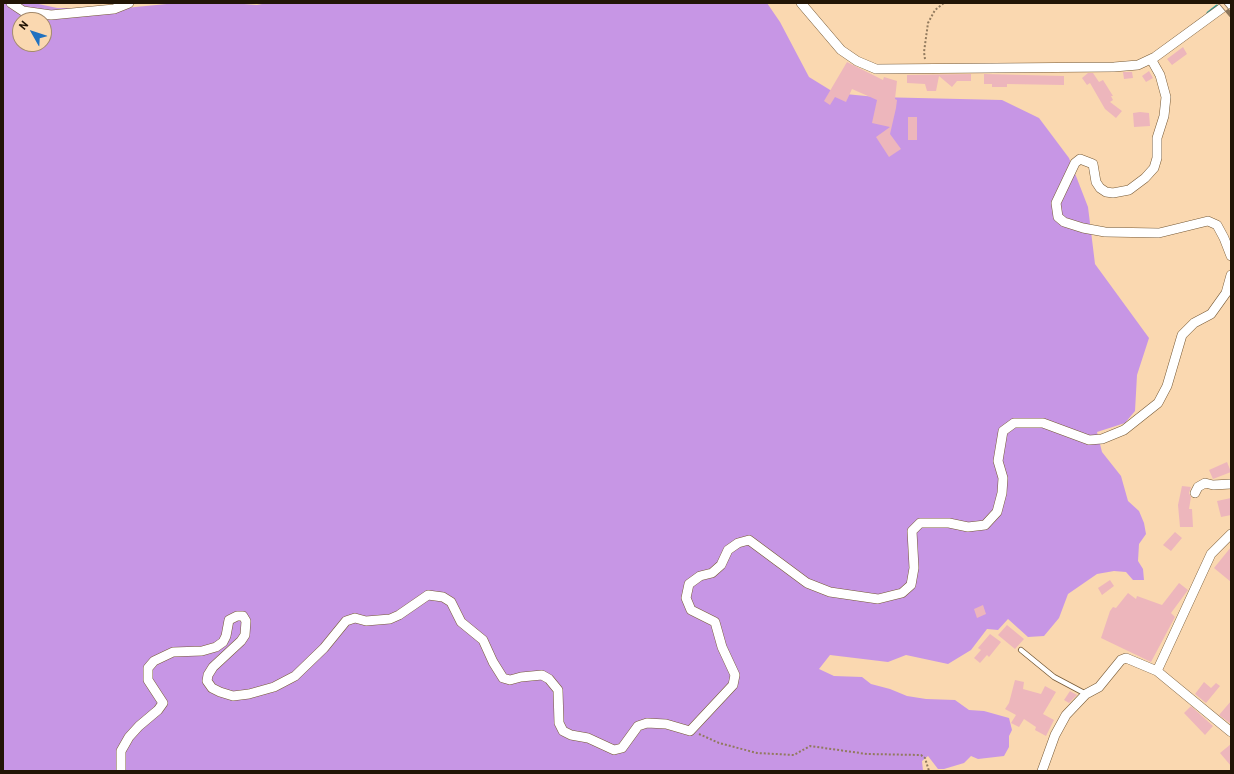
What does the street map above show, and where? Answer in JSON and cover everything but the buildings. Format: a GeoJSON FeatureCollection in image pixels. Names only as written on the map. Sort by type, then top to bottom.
{"type":"FeatureCollection","features":[{"type":"Feature","properties":{"kind":"street"},"geometry":{"type":"LineString","coordinates":[[11,3],[22,11],[50,15],[114,9],[128,3]]}},
{"type":"Feature","properties":{"kind":"street"},"geometry":{"type":"LineString","coordinates":[[801,3],[841,50],[857,61],[876,69],[1114,67],[1138,65],[1150,59],[1229,3]]}},
{"type":"Feature","properties":{"kind":"street"},"geometry":{"type":"LineString","coordinates":[[1150,59],[1160,75],[1166,97],[1164,116],[1157,138],[1157,158],[1154,168],[1145,178],[1129,190],[1113,193],[1106,192],[1100,188],[1096,182],[1094,164],[1080,159],[1075,162],[1056,203],[1058,217],[1064,222],[1083,228],[1105,232],[1159,233],[1208,221],[1217,225],[1231,256]]}},
{"type":"Feature","properties":{"kind":"street"},"geometry":{"type":"LineString","coordinates":[[121,771],[121,751],[129,736],[158,710],[163,703],[148,680],[148,668],[154,661],[173,652],[202,650],[216,647],[223,642],[226,636],[229,620],[237,616],[243,616],[246,621],[245,635],[241,641],[208,674],[207,681],[212,688],[220,692],[233,696],[249,694],[274,687],[295,676],[324,648],[346,621],[355,618],[366,621],[390,619],[399,615],[428,595],[443,596],[451,602],[461,622],[483,640],[492,662],[503,678],[510,680],[521,676],[542,675],[549,679],[558,690],[560,723],[563,731],[571,735],[588,738],[614,750],[622,748],[638,726],[647,723],[666,724],[690,731],[733,685],[735,675],[722,648],[715,622],[691,610],[686,598],[689,584],[700,576],[712,573],[721,565],[728,550],[738,543],[749,540],[807,583],[830,592],[878,599],[902,593],[911,585],[914,568],[912,531],[920,523],[949,522],[968,527],[985,525],[997,512],[1002,493],[1003,478],[998,461],[1003,431],[1014,423],[1043,423],[1089,440],[1102,439],[1124,430],[1158,403],[1167,386],[1182,335],[1194,323],[1211,314],[1226,293],[1231,275]]}},
{"type":"Feature","properties":{"kind":"street"},"geometry":{"type":"LineString","coordinates":[[1195,493],[1198,487],[1205,483],[1213,485],[1231,484]]}},
{"type":"Feature","properties":{"kind":"street"},"geometry":{"type":"LineString","coordinates":[[1157,671],[1170,646],[1208,560],[1224,539],[1231,534]]}},
{"type":"Feature","properties":{"kind":"street"},"geometry":{"type":"LineString","coordinates":[[1042,771],[1055,735],[1066,715],[1086,694],[1099,687],[1121,660],[1126,658],[1157,671],[1231,732]]}},
{"type":"Feature","properties":{"kind":"lane"},"geometry":{"type":"LineString","coordinates":[[1021,650],[1054,677],[1086,694]]}},
{"type":"Feature","properties":{"kind":"path"},"geometry":{"type":"LineString","coordinates":[[927,68],[924,52],[928,23],[935,10],[944,3]]}},
{"type":"Feature","properties":{"kind":"path"},"geometry":{"type":"LineString","coordinates":[[690,731],[718,743],[756,753],[794,755],[810,746],[867,754],[921,755],[925,758],[929,771]]}},
{"type":"Feature","properties":{"kind":"shaded area"},"geometry":{"type":"Polygon","coordinates":[[[3,3],[34,3],[57,8],[125,8],[177,3],[231,3],[257,5],[267,3],[767,3],[780,22],[809,77],[835,93],[876,97],[1002,100],[1039,118],[1069,158],[1088,207],[1095,264],[1149,338],[1137,375],[1135,411],[1125,423],[1097,432],[1102,452],[1121,476],[1128,501],[1139,511],[1144,523],[1146,534],[1139,544],[1138,561],[1143,569],[1144,580],[1133,580],[1126,572],[1114,571],[1097,574],[1068,594],[1059,618],[1044,636],[1028,637],[1008,619],[998,630],[987,629],[971,650],[948,664],[906,655],[888,662],[830,655],[819,669],[834,676],[862,677],[871,684],[890,689],[907,696],[926,699],[955,700],[969,710],[984,711],[1009,718],[1012,730],[1009,736],[1009,747],[1004,756],[978,759],[971,756],[964,763],[944,769],[938,769],[928,756],[922,761],[923,771],[3,771],[3,3]]]}},
{"type":"Feature","properties":{"kind":"waterway"},"geometry":{"type":"LineString","coordinates":[[1208,13],[1217,6]]}},
{"type":"Feature","properties":{"kind":"railway"},"geometry":{"type":"LineString","coordinates":[[1221,3],[1231,15]]}}]}
